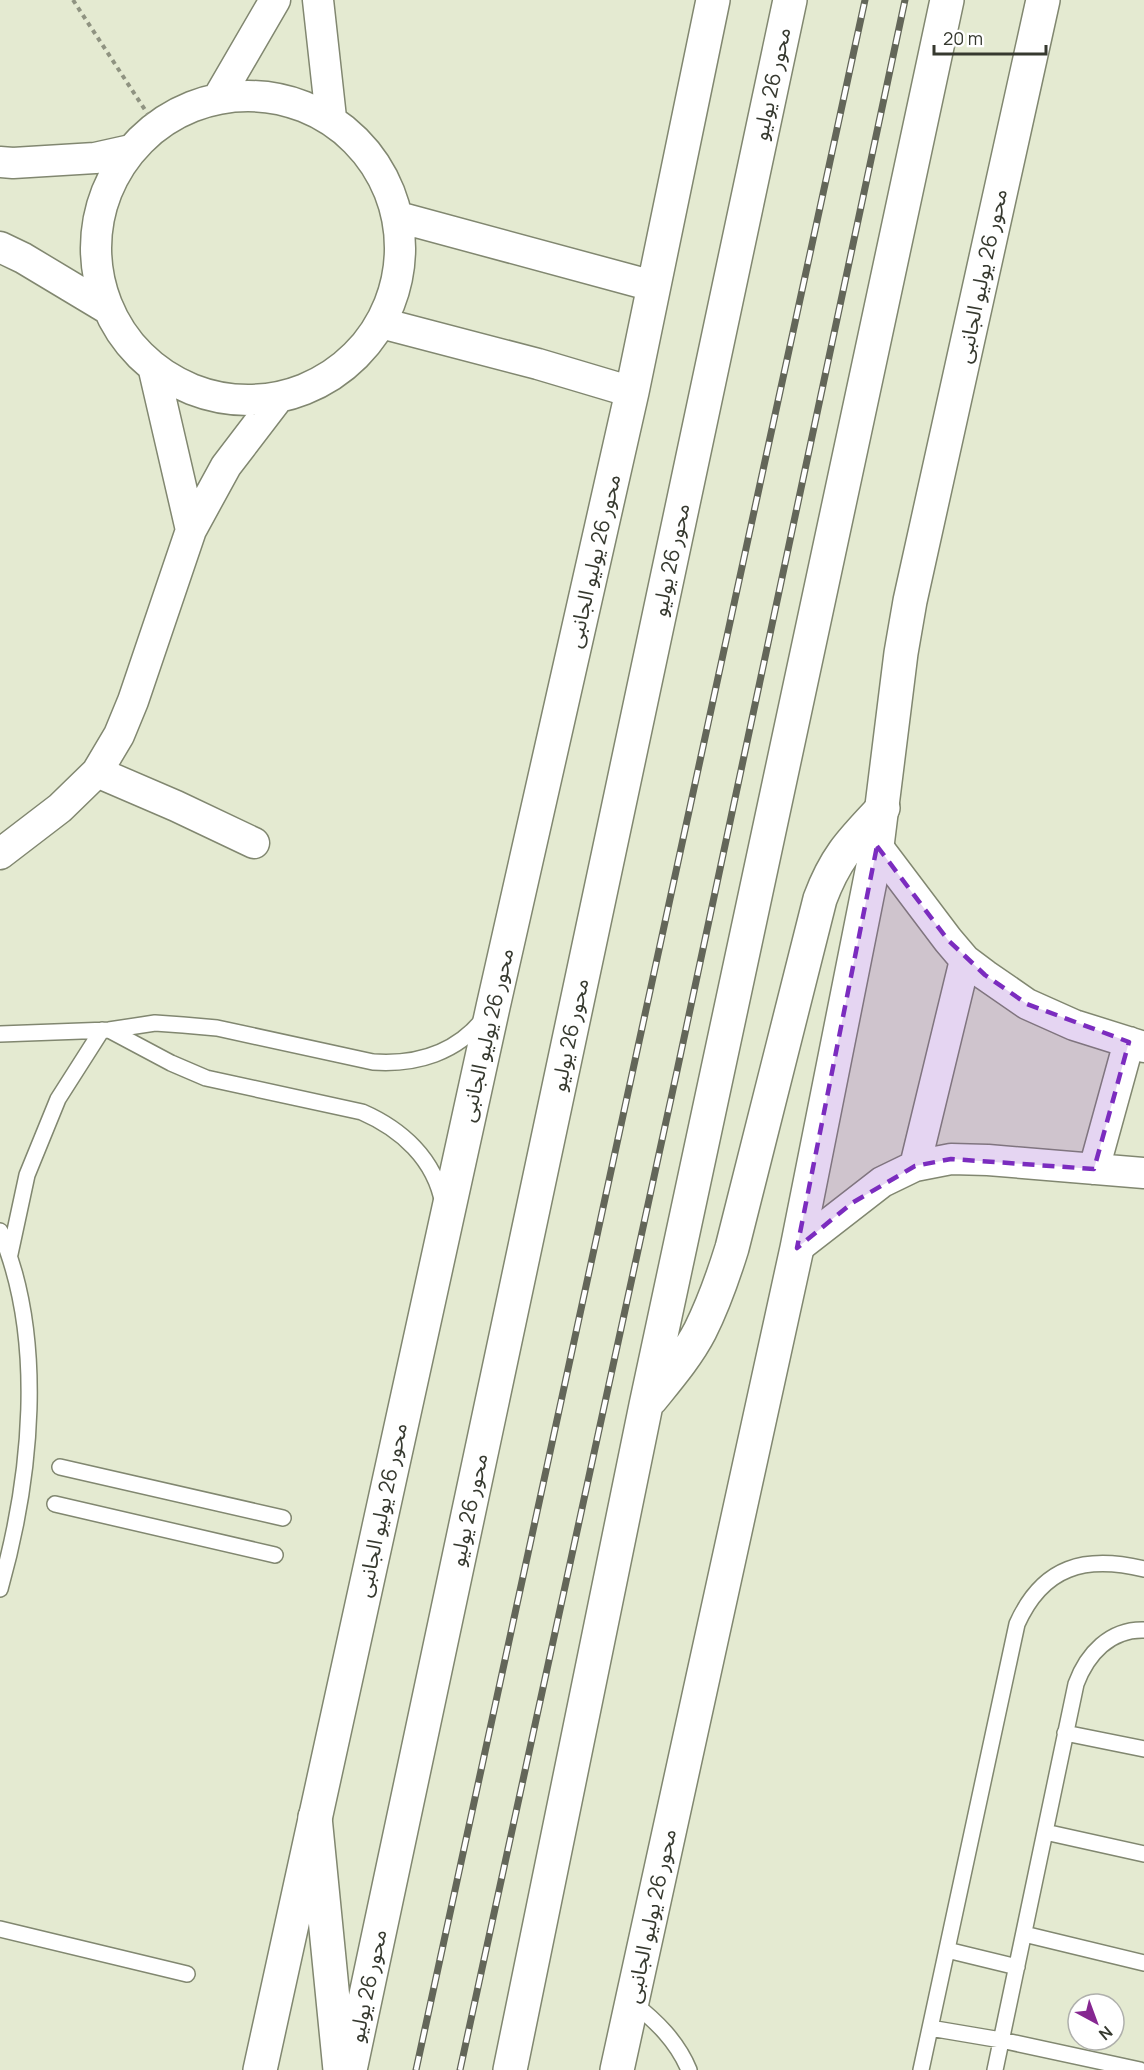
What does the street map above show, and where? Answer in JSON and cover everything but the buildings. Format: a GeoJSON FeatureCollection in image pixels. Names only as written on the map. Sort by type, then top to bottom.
{"type":"FeatureCollection","features":[{"type":"Feature","properties":{"kind":"main road","name":"محور 26 يوليو الجانبى"},"geometry":{"type":"LineString","coordinates":[[260,2070],[493,1007],[632,392],[713,0]]}},
{"type":"Feature","properties":{"kind":"main road","name":"محور 26 يوليو"},"geometry":{"type":"LineString","coordinates":[[350,2070],[790,0]]}},
{"type":"Feature","properties":{"kind":"main road"},"geometry":{"type":"LineString","coordinates":[[510,2070],[646,1405],[947,0]]}},
{"type":"Feature","properties":{"kind":"main road","name":"محور 26 يوليو الجانبى"},"geometry":{"type":"LineString","coordinates":[[617,2070],[797,1248],[877,846],[901,653],[910,601],[1043,0]]}},
{"type":"Feature","properties":{"kind":"main road"},"geometry":{"type":"LineString","coordinates":[[646,1405],[675,1370],[699,1333],[718,1291],[732,1248],[820,899],[828,878],[839,857],[853,839],[883,808]]}},
{"type":"Feature","properties":{"kind":"main road"},"geometry":{"type":"LineString","coordinates":[[315,1817],[340,2070]]}},
{"type":"Feature","properties":{"kind":"street"},"geometry":{"type":"LineString","coordinates":[[218,98],[275,0]]}},
{"type":"Feature","properties":{"kind":"street"},"geometry":{"type":"LineString","coordinates":[[318,0],[331,118]]}},
{"type":"Feature","properties":{"kind":"street"},"geometry":{"type":"LineString","coordinates":[[257,94],[295,102],[331,118],[362,144],[385,178],[398,217],[401,254],[395,290],[381,323],[354,357],[319,383],[278,398],[234,400],[192,391],[154,370],[127,342],[108,309],[95,255],[103,199],[131,150],[155,126],[185,108],[218,98],[257,94]]}},
{"type":"Feature","properties":{"kind":"street"},"geometry":{"type":"LineString","coordinates":[[0,162],[95,158],[131,150]]}},
{"type":"Feature","properties":{"kind":"street"},"geometry":{"type":"LineString","coordinates":[[398,217],[653,286]]}},
{"type":"Feature","properties":{"kind":"street"},"geometry":{"type":"LineString","coordinates":[[0,247],[23,258],[108,309]]}},
{"type":"Feature","properties":{"kind":"street"},"geometry":{"type":"LineString","coordinates":[[381,323],[538,364],[632,392]]}},
{"type":"Feature","properties":{"kind":"street"},"geometry":{"type":"LineString","coordinates":[[154,370],[191,530]]}},
{"type":"Feature","properties":{"kind":"street"},"geometry":{"type":"LineString","coordinates":[[0,854],[60,808],[97,772],[119,735],[133,701],[191,530],[226,466],[278,398]]}},
{"type":"Feature","properties":{"kind":"street"},"geometry":{"type":"LineString","coordinates":[[97,772],[254,843]]}},
{"type":"Feature","properties":{"kind":"street"},"geometry":{"type":"LineString","coordinates":[[877,846],[948,940],[966,960],[1027,1004],[1074,1025],[1136,1044],[1094,1169]]}},
{"type":"Feature","properties":{"kind":"street"},"geometry":{"type":"LineString","coordinates":[[915,1166],[966,960]]}},
{"type":"Feature","properties":{"kind":"street"},"geometry":{"type":"LineString","coordinates":[[797,1248],[882,1182],[915,1166],[951,1159],[988,1160],[1144,1173]]}},
{"type":"Feature","properties":{"kind":"lane"},"geometry":{"type":"LineString","coordinates":[[0,1034],[105,1030],[155,1023],[217,1028],[373,1062],[396,1064],[430,1056],[460,1041],[478,1026],[493,1007]]}},
{"type":"Feature","properties":{"kind":"lane"},"geometry":{"type":"LineString","coordinates":[[105,1030],[206,1078],[362,1112],[384,1122],[404,1136],[420,1154],[442,1197],[446,1221]]}},
{"type":"Feature","properties":{"kind":"lane"},"geometry":{"type":"LineString","coordinates":[[10,1254],[27,1175],[58,1099],[105,1030]]}},
{"type":"Feature","properties":{"kind":"lane"},"geometry":{"type":"LineString","coordinates":[[0,1231],[10,1254],[27,1337],[29,1412],[23,1486],[0,1589]]}},
{"type":"Feature","properties":{"kind":"lane"},"geometry":{"type":"LineString","coordinates":[[60,1467],[283,1518]]}},
{"type":"Feature","properties":{"kind":"lane"},"geometry":{"type":"LineString","coordinates":[[55,1504],[275,1555]]}},
{"type":"Feature","properties":{"kind":"lane"},"geometry":{"type":"LineString","coordinates":[[921,2070],[1017,1624],[1025,1607],[1037,1592],[1052,1579],[1068,1570],[1086,1564],[1105,1562],[1144,1569]]}},
{"type":"Feature","properties":{"kind":"lane"},"geometry":{"type":"LineString","coordinates":[[995,2070],[1076,1684],[1082,1668],[1092,1653],[1105,1642],[1120,1634],[1144,1630]]}},
{"type":"Feature","properties":{"kind":"lane"},"geometry":{"type":"LineString","coordinates":[[1065,1733],[1144,1749]]}},
{"type":"Feature","properties":{"kind":"lane"},"geometry":{"type":"LineString","coordinates":[[1045,1832],[1144,1854]]}},
{"type":"Feature","properties":{"kind":"lane"},"geometry":{"type":"LineString","coordinates":[[0,1929],[187,1974]]}},
{"type":"Feature","properties":{"kind":"lane"},"geometry":{"type":"LineString","coordinates":[[1024,1934],[1144,1963]]}},
{"type":"Feature","properties":{"kind":"lane"},"geometry":{"type":"LineString","coordinates":[[947,1950],[1017,1967]]}},
{"type":"Feature","properties":{"kind":"lane"},"geometry":{"type":"LineString","coordinates":[[632,2002],[653,2018],[671,2038],[689,2070]]}},
{"type":"Feature","properties":{"kind":"lane"},"geometry":{"type":"LineString","coordinates":[[930,2028],[1001,2040],[1070,2063],[1140,2070]]}},
{"type":"Feature","properties":{"kind":"path"},"geometry":{"type":"LineString","coordinates":[[73,0],[155,126]]}},
{"type":"Feature","properties":{"kind":"highlighted area"},"geometry":{"type":"Polygon","coordinates":[[[877,846],[948,940],[985,975],[1027,1004],[1129,1042],[1094,1169],[951,1159],[915,1166],[852,1203],[797,1248],[877,846]]]}},
{"type":"Feature","properties":{"kind":"railway"},"geometry":{"type":"LineString","coordinates":[[416,2070],[865,0]]}},
{"type":"Feature","properties":{"kind":"railway"},"geometry":{"type":"LineString","coordinates":[[460,2070],[677,1071],[905,0]]}}]}
